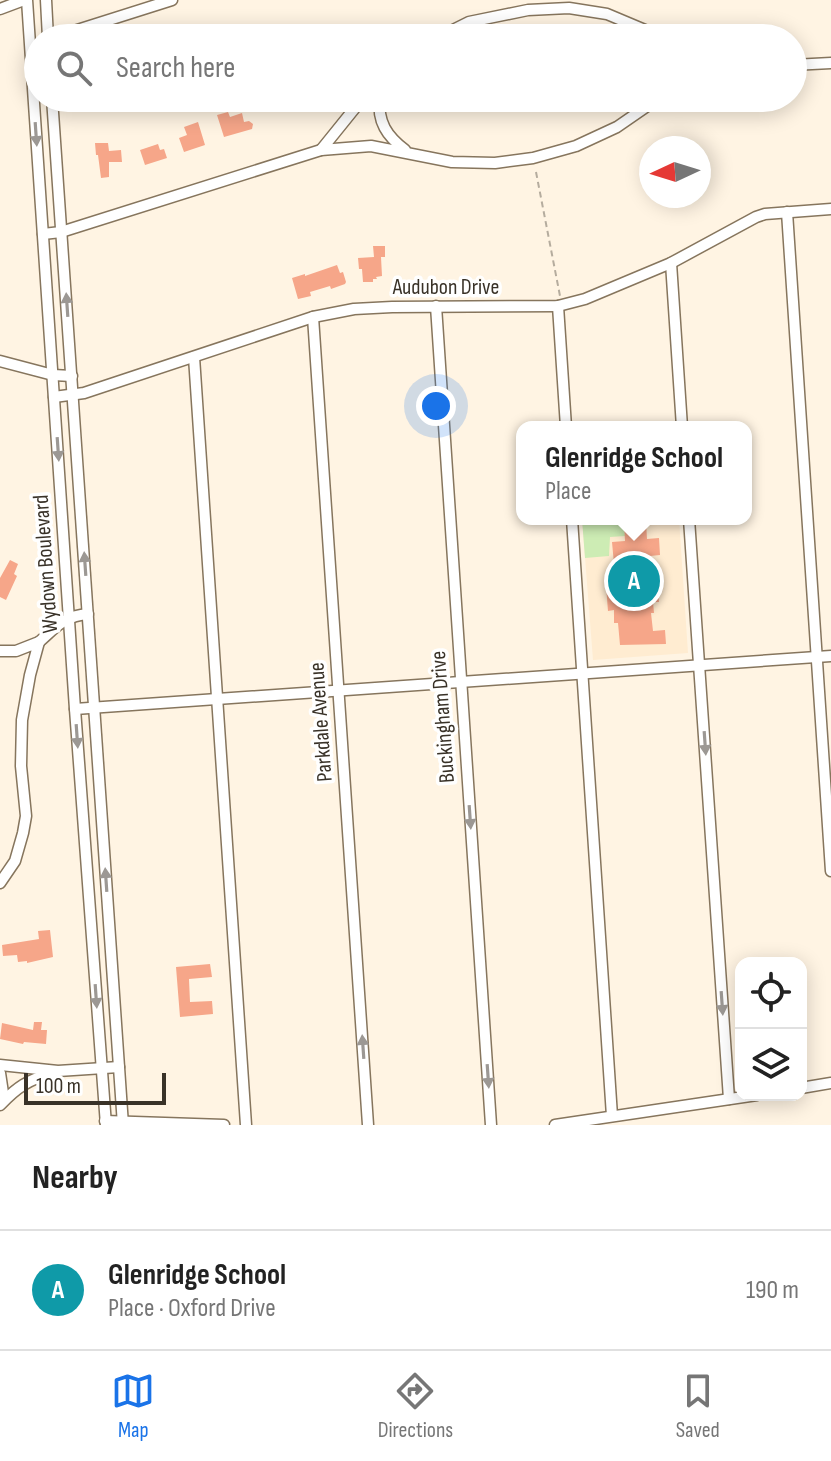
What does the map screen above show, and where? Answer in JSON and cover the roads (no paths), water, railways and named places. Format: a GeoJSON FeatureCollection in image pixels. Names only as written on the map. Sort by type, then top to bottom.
{"type":"FeatureCollection","features":[{"type":"Feature","properties":{"kind":"street"},"geometry":{"type":"LineString","coordinates":[[0,9],[25,0]]}},
{"type":"Feature","properties":{"kind":"street","name":"Wydown Boulevard"},"geometry":{"type":"LineString","coordinates":[[25,0],[30,24]]}},
{"type":"Feature","properties":{"kind":"street"},"geometry":{"type":"LineString","coordinates":[[46,0],[49,24]]}},
{"type":"Feature","properties":{"kind":"street"},"geometry":{"type":"LineString","coordinates":[[95,24],[172,0]]}},
{"type":"Feature","properties":{"kind":"street"},"geometry":{"type":"LineString","coordinates":[[465,24],[528,10],[569,8],[607,14],[627,24]]}},
{"type":"Feature","properties":{"kind":"street"},"geometry":{"type":"LineString","coordinates":[[807,64],[831,63]]}},
{"type":"Feature","properties":{"kind":"street","name":"Wydown Boulevard"},"geometry":{"type":"LineString","coordinates":[[37,112],[75,709],[106,1123]]}},
{"type":"Feature","properties":{"kind":"street","name":"Wydown Boulevard"},"geometry":{"type":"LineString","coordinates":[[53,112],[123,1123]]}},
{"type":"Feature","properties":{"kind":"street"},"geometry":{"type":"LineString","coordinates":[[321,150],[352,112]]}},
{"type":"Feature","properties":{"kind":"street"},"geometry":{"type":"LineString","coordinates":[[380,112],[390,139],[409,153]]}},
{"type":"Feature","properties":{"kind":"street"},"geometry":{"type":"LineString","coordinates":[[43,234],[61,232],[321,150],[371,146],[452,162],[495,163],[533,158],[576,146],[617,127],[638,112]]}},
{"type":"Feature","properties":{"kind":"street","name":"Audubon Drive"},"geometry":{"type":"LineString","coordinates":[[54,397],[73,395],[313,317],[354,309],[560,306],[585,299],[671,263],[756,217],[830,207]]}},
{"type":"Feature","properties":{"kind":"street"},"geometry":{"type":"LineString","coordinates":[[787,212],[831,871]]}},
{"type":"Feature","properties":{"kind":"street"},"geometry":{"type":"LineString","coordinates":[[671,263],[682,421]]}},
{"type":"Feature","properties":{"kind":"street","name":"Buckingham Drive"},"geometry":{"type":"LineString","coordinates":[[436,306],[491,1125]]}},
{"type":"Feature","properties":{"kind":"street"},"geometry":{"type":"LineString","coordinates":[[560,306],[566,421]]}},
{"type":"Feature","properties":{"kind":"street","name":"Parkdale Avenue"},"geometry":{"type":"LineString","coordinates":[[313,317],[368,1125]]}},
{"type":"Feature","properties":{"kind":"street"},"geometry":{"type":"LineString","coordinates":[[194,357],[246,1125]]}},
{"type":"Feature","properties":{"kind":"street"},"geometry":{"type":"LineString","coordinates":[[0,361],[53,375],[72,376]]}},
{"type":"Feature","properties":{"kind":"street"},"geometry":{"type":"LineString","coordinates":[[572,525],[612,1116]]}},
{"type":"Feature","properties":{"kind":"street"},"geometry":{"type":"LineString","coordinates":[[689,525],[729,1099]]}},
{"type":"Feature","properties":{"kind":"street"},"geometry":{"type":"LineString","coordinates":[[0,651],[16,651],[39,642],[69,617],[88,614]]}},
{"type":"Feature","properties":{"kind":"street"},"geometry":{"type":"LineString","coordinates":[[0,883],[15,861],[26,816],[21,766],[22,720],[39,642]]}},
{"type":"Feature","properties":{"kind":"street"},"geometry":{"type":"LineString","coordinates":[[75,709],[831,656]]}},
{"type":"Feature","properties":{"kind":"street"},"geometry":{"type":"LineString","coordinates":[[0,1065],[58,1071],[119,1067]]}},
{"type":"Feature","properties":{"kind":"street"},"geometry":{"type":"LineString","coordinates":[[0,1103],[32,1079],[58,1071]]}},
{"type":"Feature","properties":{"kind":"street"},"geometry":{"type":"LineString","coordinates":[[0,1073],[3,1093],[0,1103]]}},
{"type":"Feature","properties":{"kind":"street"},"geometry":{"type":"LineString","coordinates":[[807,1087],[831,1083]]}},
{"type":"Feature","properties":{"kind":"street"},"geometry":{"type":"LineString","coordinates":[[555,1125],[735,1098]]}},
{"type":"Feature","properties":{"kind":"street"},"geometry":{"type":"LineString","coordinates":[[106,1123],[224,1125]]}},
{"type":"Feature","properties":{"kind":"place","name":"Glenridge School"},"geometry":{"type":"Point","coordinates":[634,581]}}]}
